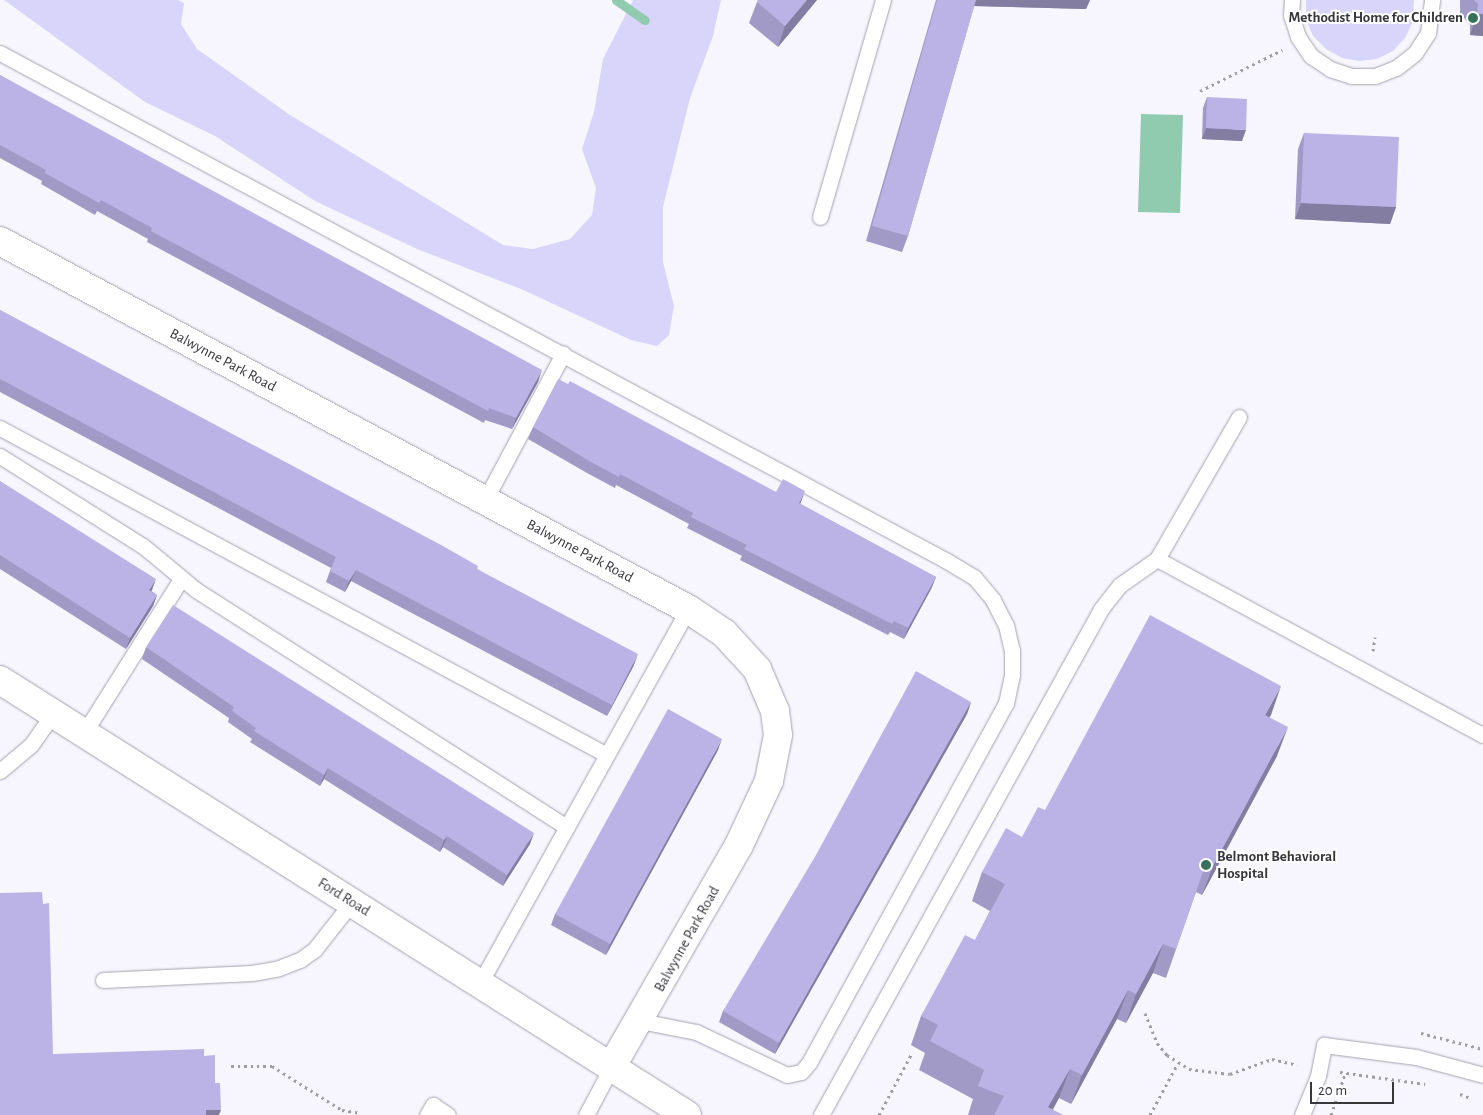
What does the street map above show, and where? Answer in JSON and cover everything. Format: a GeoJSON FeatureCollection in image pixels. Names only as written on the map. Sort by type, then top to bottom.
{"type":"FeatureCollection","features":[{"type":"Feature","properties":{"kind":"street","name":"Balwynne Park Road"},"geometry":{"type":"LineString","coordinates":[[0,241],[688,609],[724,634],[757,669],[774,711],[778,736],[776,757],[757,810],[641,1021],[612,1066]]}},
{"type":"Feature","properties":{"kind":"street","name":"Ford Road"},"geometry":{"type":"LineString","coordinates":[[0,680],[687,1115]]}},
{"type":"Feature","properties":{"kind":"lane"},"geometry":{"type":"LineString","coordinates":[[820,217],[883,0]]}},
{"type":"Feature","properties":{"kind":"lane"},"geometry":{"type":"LineString","coordinates":[[1292,0],[1291,15],[1301,41],[1311,56],[1330,69],[1352,76],[1375,76],[1396,68],[1415,53],[1428,33],[1432,0]]}},
{"type":"Feature","properties":{"kind":"lane"},"geometry":{"type":"LineString","coordinates":[[0,53],[563,354],[974,578],[994,600],[1006,624],[1012,650],[1012,675],[1006,703],[992,732],[809,1064],[800,1072],[787,1075],[771,1070],[696,1032],[641,1021]]}},
{"type":"Feature","properties":{"kind":"lane"},"geometry":{"type":"LineString","coordinates":[[485,500],[563,354]]}},
{"type":"Feature","properties":{"kind":"lane"},"geometry":{"type":"LineString","coordinates":[[821,1115],[1101,609],[1120,585],[1157,559],[1239,417]]}},
{"type":"Feature","properties":{"kind":"lane"},"geometry":{"type":"LineString","coordinates":[[0,428],[607,755]]}},
{"type":"Feature","properties":{"kind":"lane"},"geometry":{"type":"LineString","coordinates":[[0,456],[143,546],[181,579],[567,827]]}},
{"type":"Feature","properties":{"kind":"lane"},"geometry":{"type":"LineString","coordinates":[[1157,559],[1483,735]]}},
{"type":"Feature","properties":{"kind":"lane"},"geometry":{"type":"LineString","coordinates":[[84,733],[181,579]]}},
{"type":"Feature","properties":{"kind":"lane"},"geometry":{"type":"LineString","coordinates":[[480,983],[688,609]]}},
{"type":"Feature","properties":{"kind":"lane"},"geometry":{"type":"LineString","coordinates":[[0,771],[31,745],[53,714]]}},
{"type":"Feature","properties":{"kind":"lane"},"geometry":{"type":"LineString","coordinates":[[103,980],[252,973],[279,968],[300,960],[315,948],[352,902]]}},
{"type":"Feature","properties":{"kind":"lane"},"geometry":{"type":"LineString","coordinates":[[1302,1115],[1316,1084],[1324,1045],[1416,1057],[1483,1075]]}},
{"type":"Feature","properties":{"kind":"lane"},"geometry":{"type":"LineString","coordinates":[[586,1115],[612,1066]]}},
{"type":"Feature","properties":{"kind":"lane"},"geometry":{"type":"LineString","coordinates":[[427,1115],[433,1105],[448,1115]]}},
{"type":"Feature","properties":{"kind":"path"},"geometry":{"type":"LineString","coordinates":[[1200,91],[1301,41]]}},
{"type":"Feature","properties":{"kind":"path"},"geometry":{"type":"LineString","coordinates":[[1145,1013],[1156,1043],[1178,1063],[1216,1074],[1240,1072],[1272,1059],[1303,1066]]}},
{"type":"Feature","properties":{"kind":"path"},"geometry":{"type":"LineString","coordinates":[[879,1115],[912,1053]]}},
{"type":"Feature","properties":{"kind":"path"},"geometry":{"type":"LineString","coordinates":[[1150,1115],[1178,1063]]}},
{"type":"Feature","properties":{"kind":"path"},"geometry":{"type":"LineString","coordinates":[[231,1066],[272,1066],[342,1110],[361,1113]]}},
{"type":"Feature","properties":{"kind":"path"},"geometry":{"type":"LineString","coordinates":[[1339,1072],[1429,1085]]}},
{"type":"Feature","properties":{"kind":"path"},"geometry":{"type":"LineString","coordinates":[[1331,1115],[1345,1074]]}},
{"type":"Feature","properties":{"kind":"path"},"geometry":{"type":"LineString","coordinates":[[1455,1092],[1471,1098]]}},
{"type":"Feature","properties":{"kind":"shaded area"},"geometry":{"type":"Polygon","coordinates":[[[4,0],[178,0],[184,3],[181,24],[197,49],[290,115],[503,245],[533,249],[570,239],[592,215],[596,188],[582,149],[594,112],[603,59],[633,0],[721,0],[713,36],[690,98],[663,207],[663,262],[674,306],[669,335],[657,346],[631,340],[521,289],[417,249],[315,201],[215,136],[145,102],[4,0]]]}},
{"type":"Feature","properties":{"kind":"shaded area"},"geometry":{"type":"Polygon","coordinates":[[[1306,0],[1414,0],[1413,21],[1405,38],[1393,51],[1377,59],[1359,61],[1342,58],[1326,49],[1313,36],[1306,19],[1306,0]]]}},
{"type":"Feature","properties":{"kind":"shaded area"},"geometry":{"type":"Polygon","coordinates":[[[1141,114],[1183,115],[1180,213],[1138,212],[1141,114]]]}},
{"type":"Feature","properties":{"kind":"building"},"geometry":{"type":"Polygon","coordinates":[[[758,0],[807,0],[785,26],[757,2],[758,0]]]}},
{"type":"Feature","properties":{"kind":"building"},"geometry":{"type":"Polygon","coordinates":[[[937,0],[976,0],[908,236],[872,226],[937,0]]]}},
{"type":"Feature","properties":{"kind":"building"},"geometry":{"type":"Polygon","coordinates":[[[1474,0],[1483,0],[1483,14],[1477,14],[1478,4],[1474,0]]]}},
{"type":"Feature","properties":{"kind":"building"},"geometry":{"type":"Polygon","coordinates":[[[0,75],[542,370],[516,418],[489,408],[488,411],[151,231],[152,228],[101,200],[99,203],[45,173],[46,170],[0,145],[0,75]]]}},
{"type":"Feature","properties":{"kind":"building"},"geometry":{"type":"Polygon","coordinates":[[[1207,97],[1247,99],[1246,130],[1206,128],[1207,97]]]}},
{"type":"Feature","properties":{"kind":"building"},"geometry":{"type":"Polygon","coordinates":[[[1304,133],[1399,137],[1396,207],[1301,203],[1304,133]]]}},
{"type":"Feature","properties":{"kind":"building"},"geometry":{"type":"Polygon","coordinates":[[[0,310],[441,545],[478,566],[477,569],[638,654],[612,705],[356,570],[349,581],[330,571],[336,557],[0,379],[0,310]]]}},
{"type":"Feature","properties":{"kind":"building"},"geometry":{"type":"Polygon","coordinates":[[[558,379],[568,384],[570,381],[776,492],[783,479],[805,491],[799,503],[936,577],[908,628],[894,621],[892,624],[744,549],[747,545],[691,517],[693,513],[620,474],[619,477],[591,462],[533,427],[558,379]]]}},
{"type":"Feature","properties":{"kind":"building"},"geometry":{"type":"Polygon","coordinates":[[[0,481],[156,579],[149,590],[157,595],[130,638],[0,555],[0,481]]]}},
{"type":"Feature","properties":{"kind":"building"},"geometry":{"type":"Polygon","coordinates":[[[173,605],[534,833],[507,875],[447,836],[444,840],[328,768],[324,775],[254,731],[256,728],[232,711],[234,707],[146,647],[173,605]]]}},
{"type":"Feature","properties":{"kind":"building"},"geometry":{"type":"Polygon","coordinates":[[[1150,615],[1281,686],[1265,715],[1288,727],[1213,866],[1206,863],[1176,949],[1163,944],[1136,994],[1128,990],[1082,1075],[1070,1069],[1048,1107],[1063,1115],[994,1115],[1004,1096],[978,1086],[984,1070],[930,1041],[938,1025],[921,1016],[965,935],[975,940],[1005,884],[982,872],[1006,828],[1022,837],[1038,807],[1045,810],[1150,615]]]}},
{"type":"Feature","properties":{"kind":"building"},"geometry":{"type":"Polygon","coordinates":[[[916,671],[971,702],[779,1043],[723,1011],[816,855],[916,671]]]}},
{"type":"Feature","properties":{"kind":"building"},"geometry":{"type":"Polygon","coordinates":[[[668,709],[722,739],[610,944],[555,914],[668,709]]]}},
{"type":"Feature","properties":{"kind":"building"},"geometry":{"type":"Polygon","coordinates":[[[42,892],[43,904],[49,903],[53,1054],[204,1049],[204,1056],[215,1055],[215,1083],[220,1083],[221,1110],[206,1110],[206,1115],[0,1115],[0,893],[42,892]]]}},
{"type":"Feature","properties":{"kind":"waterway"},"geometry":{"type":"LineString","coordinates":[[616,0],[645,20]]}},
{"type":"Feature","properties":{"kind":"place","name":"Methodist Home for Children"},"geometry":{"type":"Point","coordinates":[1473,18]}},
{"type":"Feature","properties":{"kind":"place","name":"Belmont Behavioral Hospital"},"geometry":{"type":"Point","coordinates":[1206,865]}}]}
